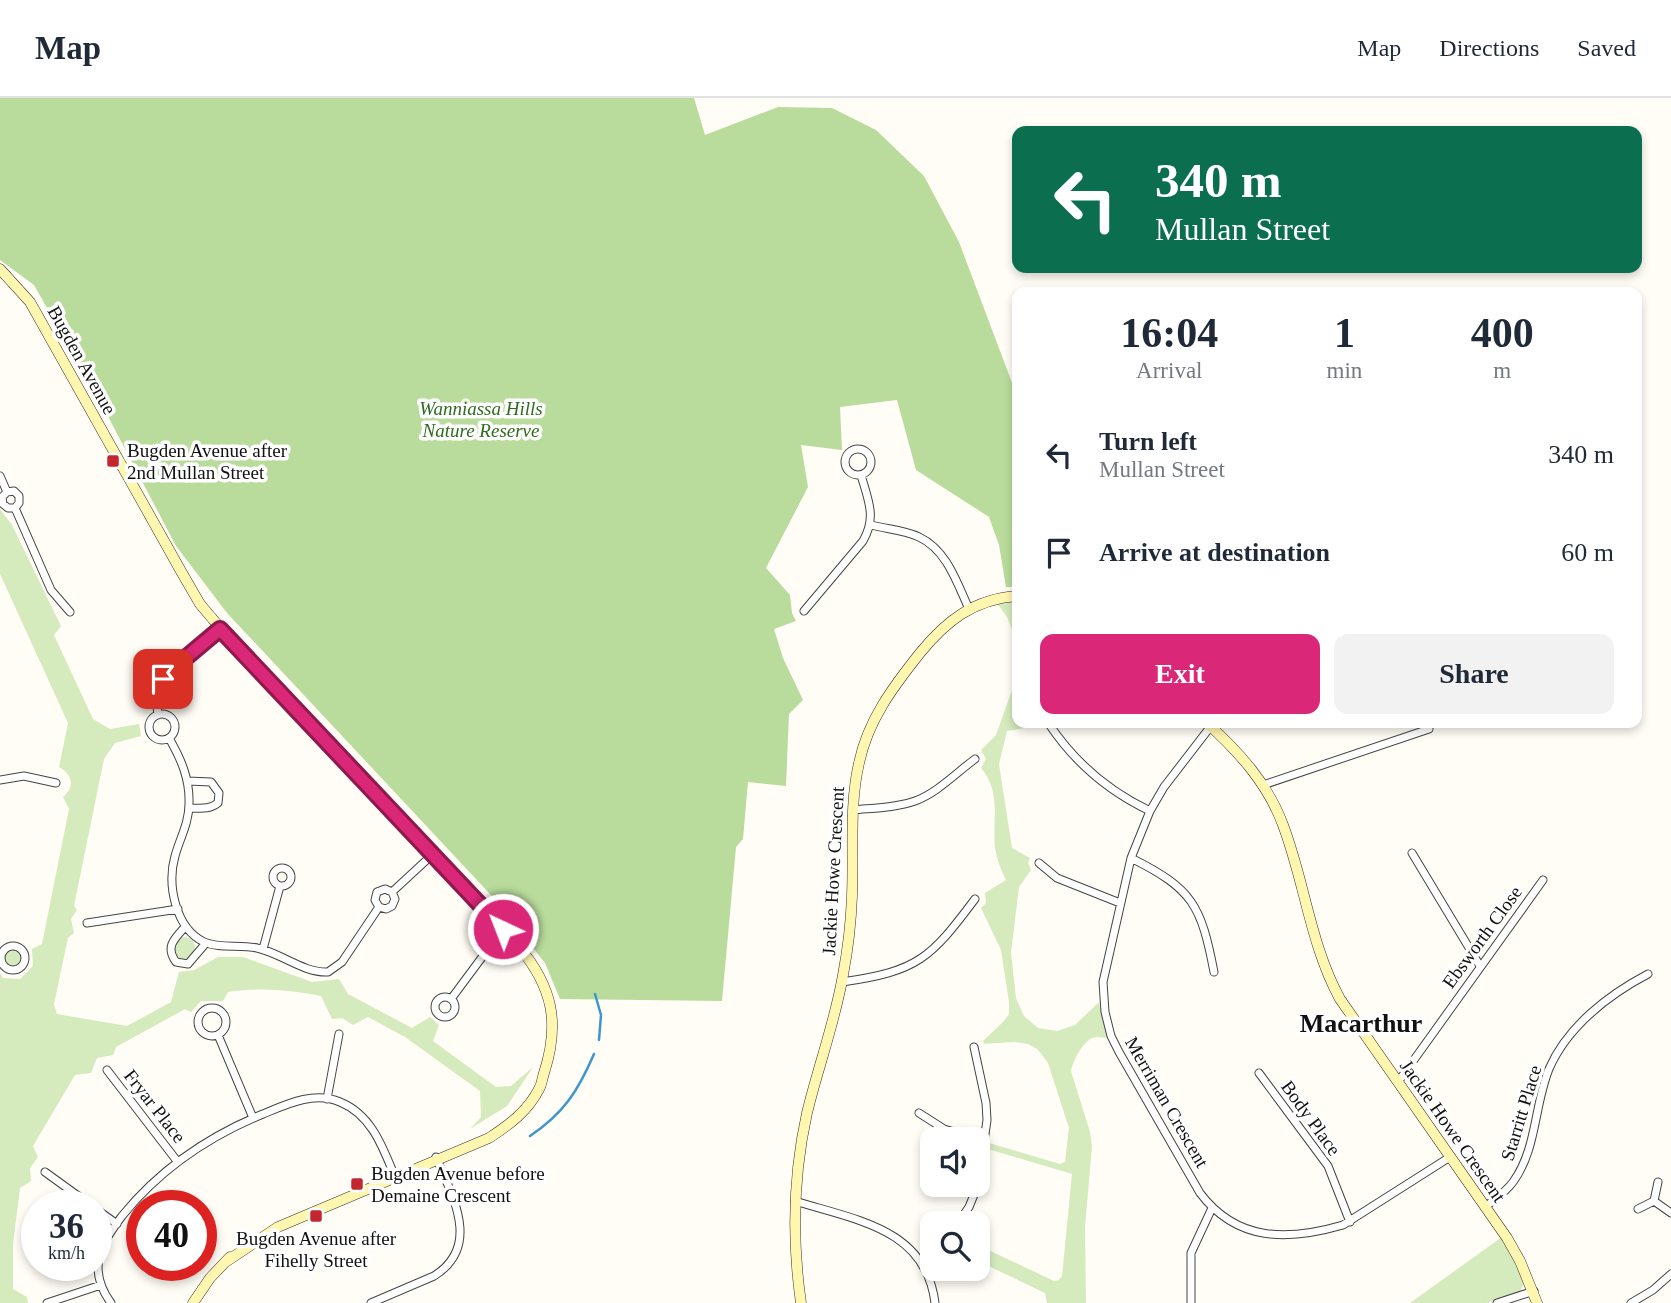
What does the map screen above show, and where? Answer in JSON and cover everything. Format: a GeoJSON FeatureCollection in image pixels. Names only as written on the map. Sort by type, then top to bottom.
{"type":"FeatureCollection","features":[{"type":"Feature","properties":{"kind":"street","name":"Bugden Avenue"},"geometry":{"type":"LineString","coordinates":[[0,269],[30,302],[200,604],[220,629],[503,929],[532,962],[549,998],[553,1027],[544,1074],[517,1111],[488,1136],[298,1216],[243,1244],[210,1279],[194,1303]]}},
{"type":"Feature","properties":{"kind":"street"},"geometry":{"type":"LineString","coordinates":[[804,611],[863,541],[871,525],[870,508],[861,475]]}},
{"type":"Feature","properties":{"kind":"street"},"geometry":{"type":"LineString","coordinates":[[0,476],[7,492]]}},
{"type":"Feature","properties":{"kind":"street"},"geometry":{"type":"LineString","coordinates":[[14,491],[19,496],[19,503],[15,508],[2,504],[2,497],[7,492],[14,491]]}},
{"type":"Feature","properties":{"kind":"street"},"geometry":{"type":"LineString","coordinates":[[15,508],[51,590],[70,612]]}},
{"type":"Feature","properties":{"kind":"street"},"geometry":{"type":"LineString","coordinates":[[871,525],[913,535],[936,549],[949,566],[969,609]]}},
{"type":"Feature","properties":{"kind":"street","name":"Jackie Howe Crescent"},"geometry":{"type":"LineString","coordinates":[[801,1303],[796,1258],[795,1201],[807,1112],[842,982],[852,895],[853,810],[859,762],[874,720],[886,698],[934,635],[969,609],[996,598],[1012,596]]}},
{"type":"Feature","properties":{"kind":"street"},"geometry":{"type":"LineString","coordinates":[[158,715],[159,690],[166,675],[220,629]]}},
{"type":"Feature","properties":{"kind":"street"},"geometry":{"type":"LineString","coordinates":[[163,714],[172,719],[175,729],[169,738],[158,740],[150,733],[150,722],[158,715],[163,714]]}},
{"type":"Feature","properties":{"kind":"street"},"geometry":{"type":"LineString","coordinates":[[1052,728],[1067,750],[1106,786],[1150,811]]}},
{"type":"Feature","properties":{"kind":"street","name":"Merriman Crescent"},"geometry":{"type":"LineString","coordinates":[[1206,728],[1150,811],[1131,858],[1103,982],[1108,1027],[1119,1052],[1200,1192],[1212,1208],[1234,1224],[1266,1235],[1329,1229],[1350,1222],[1450,1157]]}},
{"type":"Feature","properties":{"kind":"street","name":"Jackie Howe Crescent"},"geometry":{"type":"LineString","coordinates":[[1213,728],[1233,746],[1263,785],[1283,826],[1312,932],[1332,985],[1507,1238],[1538,1303]]}},
{"type":"Feature","properties":{"kind":"street"},"geometry":{"type":"LineString","coordinates":[[1263,785],[1429,729]]}},
{"type":"Feature","properties":{"kind":"street"},"geometry":{"type":"LineString","coordinates":[[169,738],[181,758],[188,781],[189,808],[173,870],[178,909],[184,927],[192,934],[206,943],[263,949],[311,970],[328,972],[342,962],[379,907]]}},
{"type":"Feature","properties":{"kind":"street"},"geometry":{"type":"LineString","coordinates":[[853,810],[901,805],[916,800],[936,789],[975,759]]}},
{"type":"Feature","properties":{"kind":"street"},"geometry":{"type":"LineString","coordinates":[[0,780],[23,776],[56,783]]}},
{"type":"Feature","properties":{"kind":"street"},"geometry":{"type":"LineString","coordinates":[[188,781],[211,782],[219,793],[218,803],[214,806],[208,809],[189,808]]}},
{"type":"Feature","properties":{"kind":"street"},"geometry":{"type":"LineString","coordinates":[[1412,853],[1480,966]]}},
{"type":"Feature","properties":{"kind":"street"},"geometry":{"type":"LineString","coordinates":[[392,892],[432,855]]}},
{"type":"Feature","properties":{"kind":"street"},"geometry":{"type":"LineString","coordinates":[[1131,858],[1163,874],[1187,895],[1203,924],[1214,972]]}},
{"type":"Feature","properties":{"kind":"street"},"geometry":{"type":"LineString","coordinates":[[1039,863],[1058,878],[1120,904]]}},
{"type":"Feature","properties":{"kind":"street","name":"Ebsworth Close"},"geometry":{"type":"LineString","coordinates":[[1398,1082],[1543,880]]}},
{"type":"Feature","properties":{"kind":"street"},"geometry":{"type":"LineString","coordinates":[[263,949],[280,886]]}},
{"type":"Feature","properties":{"kind":"street"},"geometry":{"type":"LineString","coordinates":[[385,889],[392,892],[395,899],[392,905],[386,909],[379,907],[375,900],[377,892],[385,889]]}},
{"type":"Feature","properties":{"kind":"street"},"geometry":{"type":"LineString","coordinates":[[842,982],[894,972],[922,959],[945,939],[975,899]]}},
{"type":"Feature","properties":{"kind":"street"},"geometry":{"type":"LineString","coordinates":[[87,923],[178,909]]}},
{"type":"Feature","properties":{"kind":"street"},"geometry":{"type":"LineString","coordinates":[[184,927],[171,942],[171,953],[176,962],[188,964],[206,943]]}},
{"type":"Feature","properties":{"kind":"street"},"geometry":{"type":"LineString","coordinates":[[451,999],[503,929]]}},
{"type":"Feature","properties":{"kind":"street","name":"Starritt Place"},"geometry":{"type":"LineString","coordinates":[[1485,1207],[1507,1189],[1521,1170],[1546,1079],[1563,1043],[1575,1028],[1621,988],[1648,974]]}},
{"type":"Feature","properties":{"kind":"street"},"geometry":{"type":"LineString","coordinates":[[206,1009],[218,1009],[225,1016],[225,1027],[218,1035],[207,1035],[199,1027],[199,1016],[206,1009]]}},
{"type":"Feature","properties":{"kind":"street"},"geometry":{"type":"LineString","coordinates":[[327,1099],[338,1034]]}},
{"type":"Feature","properties":{"kind":"street"},"geometry":{"type":"LineString","coordinates":[[218,1035],[253,1118]]}},
{"type":"Feature","properties":{"kind":"street"},"geometry":{"type":"LineString","coordinates":[[974,1047],[986,1103],[985,1127]]}},
{"type":"Feature","properties":{"kind":"street","name":"Fryar Place"},"geometry":{"type":"LineString","coordinates":[[107,1070],[177,1161]]}},
{"type":"Feature","properties":{"kind":"street","name":"Body Place"},"geometry":{"type":"LineString","coordinates":[[1259,1073],[1328,1166],[1350,1222]]}},
{"type":"Feature","properties":{"kind":"street"},"geometry":{"type":"LineString","coordinates":[[111,1303],[98,1273],[101,1249],[137,1197],[177,1161],[216,1136],[253,1118],[295,1101],[311,1098],[340,1102],[368,1123],[381,1143],[394,1175]]}},
{"type":"Feature","properties":{"kind":"street"},"geometry":{"type":"LineString","coordinates":[[919,1113],[941,1127]]}},
{"type":"Feature","properties":{"kind":"street"},"geometry":{"type":"LineString","coordinates":[[371,1303],[434,1276],[444,1270],[455,1255],[459,1243],[459,1215],[436,1158]]}},
{"type":"Feature","properties":{"kind":"street"},"geometry":{"type":"LineString","coordinates":[[45,1172],[70,1190]]}},
{"type":"Feature","properties":{"kind":"street"},"geometry":{"type":"LineString","coordinates":[[1654,1201],[1658,1182]]}},
{"type":"Feature","properties":{"kind":"street"},"geometry":{"type":"LineString","coordinates":[[795,1201],[891,1233],[909,1247],[920,1261]]}},
{"type":"Feature","properties":{"kind":"street"},"geometry":{"type":"LineString","coordinates":[[1638,1209],[1654,1201]]}},
{"type":"Feature","properties":{"kind":"street"},"geometry":{"type":"LineString","coordinates":[[1654,1201],[1671,1213]]}},
{"type":"Feature","properties":{"kind":"street"},"geometry":{"type":"LineString","coordinates":[[1191,1303],[1191,1253],[1212,1208]]}},
{"type":"Feature","properties":{"kind":"street"},"geometry":{"type":"LineString","coordinates":[[112,1220],[117,1224]]}},
{"type":"Feature","properties":{"kind":"street"},"geometry":{"type":"LineString","coordinates":[[1631,1303],[1653,1290],[1671,1274]]}},
{"type":"Feature","properties":{"kind":"street"},"geometry":{"type":"LineString","coordinates":[[930,1281],[935,1303]]}},
{"type":"Feature","properties":{"kind":"street"},"geometry":{"type":"LineString","coordinates":[[47,1303],[101,1285]]}},
{"type":"Feature","properties":{"kind":"street"},"geometry":{"type":"LineString","coordinates":[[1497,1303],[1534,1291]]}},
{"type":"Feature","properties":{"kind":"green space","name":"Wanniassa Hills Nature Reserve"},"geometry":{"type":"Polygon","coordinates":[[[0,98],[694,98],[705,135],[778,107],[832,108],[876,130],[924,176],[959,242],[1012,383],[1012,587],[1006,587],[999,545],[989,517],[916,470],[897,400],[840,407],[842,450],[801,445],[808,487],[766,568],[790,595],[796,621],[774,629],[783,658],[803,700],[789,714],[786,786],[748,782],[743,839],[736,847],[722,1001],[560,999],[545,963],[490,894],[227,613],[176,546],[102,405],[34,285],[0,260],[0,98]]]}},
{"type":"Feature","properties":{"kind":"green space"},"geometry":{"type":"Polygon","coordinates":[[[0,509],[12,525],[61,626],[54,635],[93,719],[110,729],[139,724],[141,736],[115,743],[104,759],[74,906],[77,910],[71,919],[74,933],[68,938],[54,1004],[57,1014],[127,1026],[171,1002],[179,972],[194,970],[218,957],[243,957],[312,982],[339,979],[348,994],[412,1028],[430,1017],[439,1025],[433,1041],[496,1087],[511,1086],[533,1067],[507,1106],[470,1129],[481,1117],[480,1091],[405,1037],[368,1017],[353,1025],[342,1018],[332,1019],[321,996],[286,991],[240,990],[228,992],[223,1001],[201,1001],[191,1012],[185,1009],[116,1047],[113,1055],[97,1058],[91,1073],[75,1075],[33,1146],[38,1157],[30,1168],[31,1181],[20,1188],[13,1244],[13,1289],[27,1297],[28,1303],[0,1303],[0,973],[3,978],[20,979],[33,966],[32,949],[42,944],[69,809],[63,797],[71,781],[59,767],[68,723],[0,574],[0,509]]]}},
{"type":"Feature","properties":{"kind":"green space"},"geometry":{"type":"Polygon","coordinates":[[[1012,601],[1012,630],[1007,617],[997,603],[1012,601]]]}},
{"type":"Feature","properties":{"kind":"green space"},"geometry":{"type":"Polygon","coordinates":[[[1012,690],[1012,728],[1025,728],[1007,731],[999,764],[1012,848],[1030,858],[1028,863],[1031,870],[1019,887],[1011,952],[1016,998],[1024,1016],[1038,1028],[1057,1031],[1075,1025],[1099,1002],[1107,1038],[1096,1037],[1087,1041],[1071,1071],[1092,1146],[1085,1227],[1086,1303],[1047,1303],[1045,1293],[990,1267],[990,1251],[1054,1281],[1059,1280],[1062,1276],[1072,1174],[990,1150],[990,1143],[1060,1164],[1065,1162],[1069,1128],[1048,1063],[1037,1049],[1028,1044],[984,1044],[983,1041],[1009,1014],[1009,1002],[1001,950],[981,908],[986,903],[985,893],[1006,880],[996,852],[994,797],[988,777],[981,768],[986,759],[981,750],[996,735],[1012,690]]]}},
{"type":"Feature","properties":{"kind":"green space"},"geometry":{"type":"Polygon","coordinates":[[[184,937],[192,940],[195,948],[192,956],[184,959],[176,956],[173,948],[176,940],[184,937]]]}},
{"type":"Feature","properties":{"kind":"green space"},"geometry":{"type":"Polygon","coordinates":[[[12,948],[19,951],[22,958],[19,965],[12,968],[5,965],[2,958],[5,951],[12,948]]]}},
{"type":"Feature","properties":{"kind":"green space"},"geometry":{"type":"Polygon","coordinates":[[[1502,1237],[1525,1281],[1520,1292],[1487,1303],[1410,1303],[1502,1237]]]}},
{"type":"Feature","properties":{"kind":"waterway"},"geometry":{"type":"LineString","coordinates":[[595,994],[601,1015],[599,1040]]}},
{"type":"Feature","properties":{"kind":"waterway"},"geometry":{"type":"LineString","coordinates":[[530,1136],[552,1119],[569,1100],[594,1054]]}},
{"type":"Feature","properties":{"kind":"place","name":"Bugden Avenue after 2nd Mullan Street"},"geometry":{"type":"Point","coordinates":[113,461]}},
{"type":"Feature","properties":{"kind":"place","name":"Bugden Avenue before Demaine Crescent"},"geometry":{"type":"Point","coordinates":[357,1184]}},
{"type":"Feature","properties":{"kind":"place","name":"Bugden Avenue after Fihelly Street"},"geometry":{"type":"Point","coordinates":[316,1216]}},
{"type":"Feature","properties":{"kind":"district","name":"Macarthur"},"geometry":{"type":"Point","coordinates":[1361,1023]}},
{"type":"Feature","properties":{"kind":"route"},"geometry":{"type":"LineString","coordinates":[[163,679],[220,629],[503,929]]}}]}
